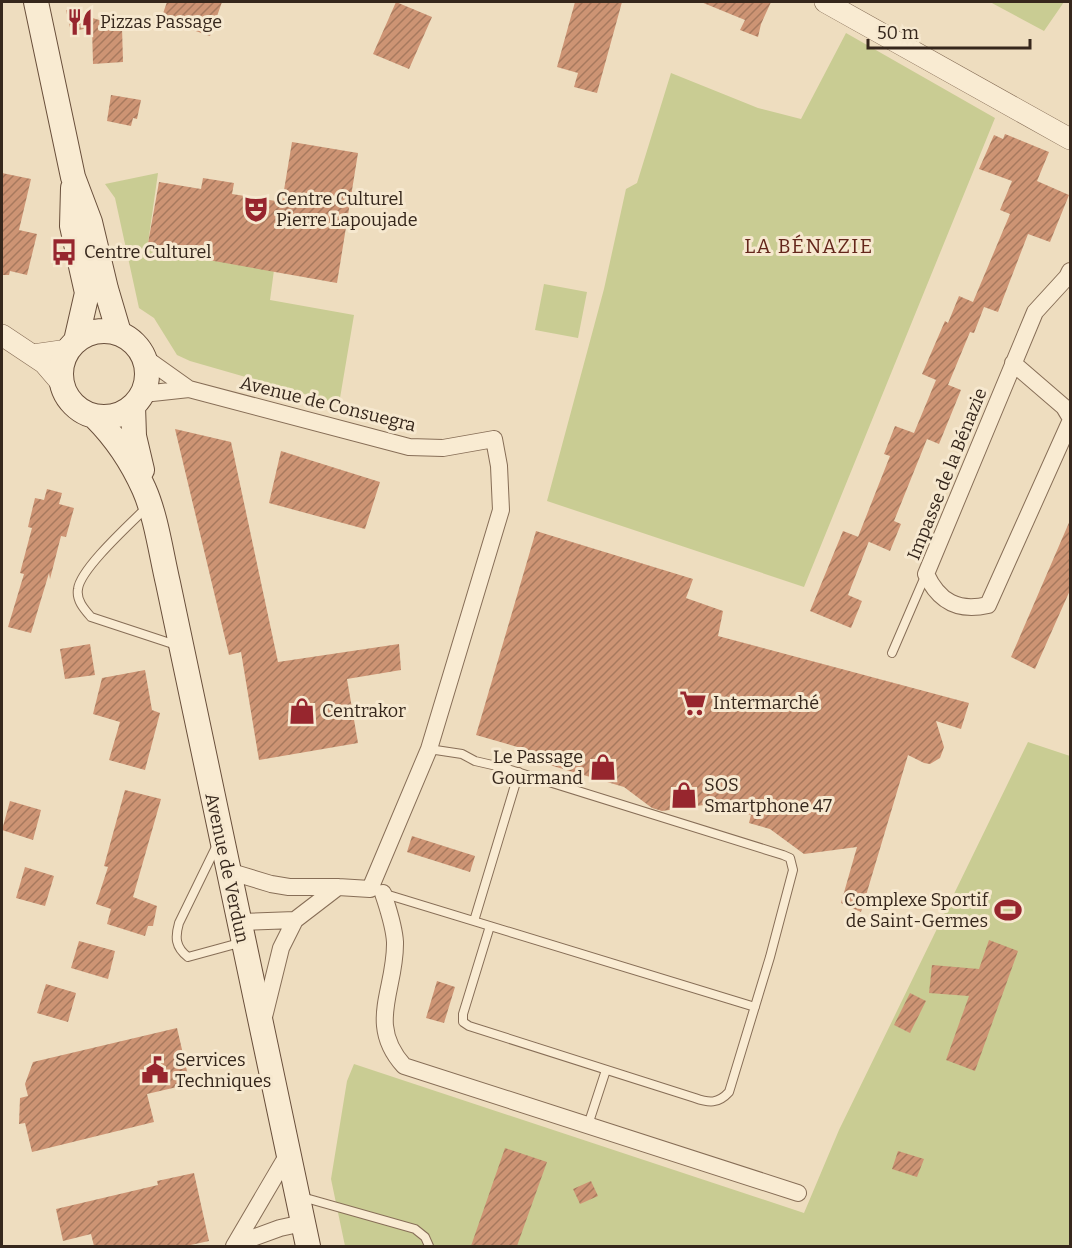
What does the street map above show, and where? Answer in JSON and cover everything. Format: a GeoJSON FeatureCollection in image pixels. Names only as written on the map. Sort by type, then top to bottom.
{"type":"FeatureCollection","features":[{"type":"Feature","properties":{"kind":"main road"},"geometry":{"type":"LineString","coordinates":[[36,2],[73,177],[90,222],[119,333]]}},
{"type":"Feature","properties":{"kind":"main road"},"geometry":{"type":"LineString","coordinates":[[72,345],[89,334],[104,331],[119,333],[138,346],[144,357],[148,376],[138,400],[115,416],[95,417],[74,405],[62,384],[63,360],[72,345],[87,293],[72,226],[73,177]]}},
{"type":"Feature","properties":{"kind":"main road","name":"Avenue de Verdun"},"geometry":{"type":"LineString","coordinates":[[138,400],[134,436],[181,646],[305,1235]]}},
{"type":"Feature","properties":{"kind":"main road","name":"Avenue de Verdun"},"geometry":{"type":"LineString","coordinates":[[95,417],[118,444],[147,497]]}},
{"type":"Feature","properties":{"kind":"street"},"geometry":{"type":"LineString","coordinates":[[825,2],[1071,139]]}},
{"type":"Feature","properties":{"kind":"street","name":"Impasse de la Bénazie"},"geometry":{"type":"LineString","coordinates":[[1071,271],[1035,312],[926,574],[932,587],[947,601],[960,607],[974,608],[988,605],[1071,422]]}},
{"type":"Feature","properties":{"kind":"street"},"geometry":{"type":"LineString","coordinates":[[2,335],[33,355],[54,373],[62,384]]}},
{"type":"Feature","properties":{"kind":"street"},"geometry":{"type":"LineString","coordinates":[[33,355],[72,345]]}},
{"type":"Feature","properties":{"kind":"street","name":"Avenue de Consuegra"},"geometry":{"type":"LineString","coordinates":[[144,357],[189,389],[408,447],[443,448],[494,439],[499,466],[501,510],[429,749]]}},
{"type":"Feature","properties":{"kind":"street"},"geometry":{"type":"LineString","coordinates":[[1013,363],[1064,407],[1071,417]]}},
{"type":"Feature","properties":{"kind":"street","name":"Avenue de Consuegra"},"geometry":{"type":"LineString","coordinates":[[138,400],[189,389]]}},
{"type":"Feature","properties":{"kind":"street"},"geometry":{"type":"LineString","coordinates":[[429,749],[376,891],[393,922],[395,943],[393,970],[384,1018],[388,1043],[394,1055],[404,1066],[798,1193]]}},
{"type":"Feature","properties":{"kind":"street"},"geometry":{"type":"LineString","coordinates":[[228,871],[289,887],[338,887],[376,891]]}},
{"type":"Feature","properties":{"kind":"street"},"geometry":{"type":"LineString","coordinates":[[241,932],[295,920],[338,887]]}},
{"type":"Feature","properties":{"kind":"street"},"geometry":{"type":"LineString","coordinates":[[261,1028],[281,948],[295,920]]}},
{"type":"Feature","properties":{"kind":"street"},"geometry":{"type":"LineString","coordinates":[[235,1245],[288,1154]]}},
{"type":"Feature","properties":{"kind":"street"},"geometry":{"type":"LineString","coordinates":[[235,1245],[280,1228],[305,1235]]}},
{"type":"Feature","properties":{"kind":"lane"},"geometry":{"type":"LineString","coordinates":[[147,497],[84,573],[77,589],[81,606],[91,617],[181,646]]}},
{"type":"Feature","properties":{"kind":"lane"},"geometry":{"type":"LineString","coordinates":[[892,653],[926,574]]}},
{"type":"Feature","properties":{"kind":"lane"},"geometry":{"type":"LineString","coordinates":[[429,749],[462,754],[475,761],[519,772],[790,858],[793,870],[729,1092],[716,1102],[710,1103],[469,1026],[464,1022],[463,1014],[490,926]]}},
{"type":"Feature","properties":{"kind":"lane"},"geometry":{"type":"LineString","coordinates":[[474,921],[519,772]]}},
{"type":"Feature","properties":{"kind":"lane"},"geometry":{"type":"LineString","coordinates":[[221,836],[179,922],[176,934],[177,945],[188,957],[241,932]]}},
{"type":"Feature","properties":{"kind":"lane"},"geometry":{"type":"LineString","coordinates":[[376,891],[755,1007]]}},
{"type":"Feature","properties":{"kind":"lane"},"geometry":{"type":"LineString","coordinates":[[588,1125],[606,1070]]}},
{"type":"Feature","properties":{"kind":"lane"},"geometry":{"type":"LineString","coordinates":[[297,1196],[415,1229],[425,1237],[429,1246]]}},
{"type":"Feature","properties":{"kind":"green space"},"geometry":{"type":"Polygon","coordinates":[[[990,2],[1064,2],[1044,31],[990,2]]]}},
{"type":"Feature","properties":{"kind":"green space"},"geometry":{"type":"Polygon","coordinates":[[[846,33],[995,118],[804,587],[547,501],[604,289],[626,189],[637,183],[671,73],[758,108],[801,119],[846,33]]]}},
{"type":"Feature","properties":{"kind":"green space"},"geometry":{"type":"Polygon","coordinates":[[[158,173],[147,250],[274,270],[270,300],[354,315],[339,404],[190,361],[177,355],[154,318],[139,308],[115,198],[105,184],[158,173]]]}},
{"type":"Feature","properties":{"kind":"green space"},"geometry":{"type":"Polygon","coordinates":[[[544,284],[587,292],[578,338],[535,330],[544,284]]]}},
{"type":"Feature","properties":{"kind":"green space","name":"Complexe Sportif de Saint-Germes"},"geometry":{"type":"Polygon","coordinates":[[[1028,742],[1070,756],[1070,1246],[345,1246],[331,1179],[347,1081],[354,1064],[804,1213],[839,1130],[1028,742]]]}},
{"type":"Feature","properties":{"kind":"building"},"geometry":{"type":"Polygon","coordinates":[[[167,2],[222,2],[210,36],[161,19],[167,2]]]}},
{"type":"Feature","properties":{"kind":"building"},"geometry":{"type":"Polygon","coordinates":[[[396,2],[432,17],[409,69],[373,54],[396,2]]]}},
{"type":"Feature","properties":{"kind":"building"},"geometry":{"type":"Polygon","coordinates":[[[575,2],[622,2],[597,93],[574,87],[578,73],[557,67],[575,2]]]}},
{"type":"Feature","properties":{"kind":"building"},"geometry":{"type":"Polygon","coordinates":[[[701,2],[771,2],[758,37],[740,30],[745,20],[701,2]]]}},
{"type":"Feature","properties":{"kind":"building"},"geometry":{"type":"Polygon","coordinates":[[[66,10],[109,23],[99,25],[111,24],[112,28],[122,27],[123,62],[93,64],[92,27],[71,32],[66,10]]]}},
{"type":"Feature","properties":{"kind":"building"},"geometry":{"type":"Polygon","coordinates":[[[111,95],[141,100],[137,119],[133,118],[131,126],[107,121],[111,95]]]}},
{"type":"Feature","properties":{"kind":"building"},"geometry":{"type":"Polygon","coordinates":[[[1005,134],[1049,152],[1037,181],[1069,195],[1050,242],[1028,234],[998,312],[984,307],[974,333],[970,332],[948,385],[922,374],[945,321],[948,323],[959,296],[973,302],[1010,214],[1000,210],[1012,181],[979,169],[994,135],[1003,139],[1005,134]]]}},
{"type":"Feature","properties":{"kind":"building","name":"Centre Culturel Pierre Lapoujade"},"geometry":{"type":"Polygon","coordinates":[[[292,142],[358,153],[337,283],[147,249],[159,182],[201,189],[203,178],[234,183],[232,194],[282,202],[292,142]]]}},
{"type":"Feature","properties":{"kind":"building"},"geometry":{"type":"Polygon","coordinates":[[[2,173],[31,179],[19,230],[37,234],[27,275],[10,271],[9,275],[2,275],[2,173]]]}},
{"type":"Feature","properties":{"kind":"building"},"geometry":{"type":"Polygon","coordinates":[[[936,380],[961,390],[939,444],[927,439],[894,521],[901,524],[890,551],[858,537],[890,456],[884,454],[895,426],[914,433],[936,380]]]}},
{"type":"Feature","properties":{"kind":"building"},"geometry":{"type":"Polygon","coordinates":[[[175,429],[231,442],[278,662],[399,644],[401,670],[347,679],[358,743],[259,760],[241,652],[229,655],[175,429]]]}},
{"type":"Feature","properties":{"kind":"building"},"geometry":{"type":"Polygon","coordinates":[[[281,451],[380,482],[365,529],[269,503],[281,451]]]}},
{"type":"Feature","properties":{"kind":"building"},"geometry":{"type":"Polygon","coordinates":[[[47,489],[62,493],[59,504],[74,508],[66,537],[61,536],[50,579],[49,573],[31,633],[8,627],[24,574],[20,573],[32,528],[28,527],[35,498],[44,500],[47,489]]]}},
{"type":"Feature","properties":{"kind":"building"},"geometry":{"type":"Polygon","coordinates":[[[1071,518],[1071,588],[1035,669],[1011,657],[1071,518]]]}},
{"type":"Feature","properties":{"kind":"building"},"geometry":{"type":"Polygon","coordinates":[[[536,531],[693,579],[686,598],[723,611],[718,636],[969,703],[961,729],[936,721],[944,747],[940,758],[930,764],[908,755],[861,912],[841,903],[857,847],[804,854],[770,829],[749,823],[751,815],[711,804],[662,811],[652,808],[624,787],[536,761],[538,753],[476,735],[536,531]]]}},
{"type":"Feature","properties":{"kind":"building"},"geometry":{"type":"Polygon","coordinates":[[[843,531],[869,541],[848,595],[862,601],[851,628],[810,611],[843,531]]]}},
{"type":"Feature","properties":{"kind":"building"},"geometry":{"type":"Polygon","coordinates":[[[90,644],[95,675],[65,679],[60,649],[90,644]]]}},
{"type":"Feature","properties":{"kind":"building"},"geometry":{"type":"Polygon","coordinates":[[[145,670],[152,710],[160,713],[145,770],[109,760],[120,722],[93,714],[102,678],[145,670]]]}},
{"type":"Feature","properties":{"kind":"building"},"geometry":{"type":"Polygon","coordinates":[[[125,790],[161,799],[133,897],[157,906],[153,926],[148,926],[145,936],[107,924],[111,909],[96,904],[108,867],[104,866],[125,790]]]}},
{"type":"Feature","properties":{"kind":"building"},"geometry":{"type":"Polygon","coordinates":[[[10,801],[41,810],[33,840],[2,830],[10,801]]]}},
{"type":"Feature","properties":{"kind":"building"},"geometry":{"type":"Polygon","coordinates":[[[412,836],[475,856],[470,872],[407,852],[412,836]]]}},
{"type":"Feature","properties":{"kind":"building"},"geometry":{"type":"Polygon","coordinates":[[[25,867],[54,876],[45,906],[16,898],[25,867]]]}},
{"type":"Feature","properties":{"kind":"building"},"geometry":{"type":"Polygon","coordinates":[[[989,940],[1018,951],[975,1071],[946,1060],[969,996],[929,993],[932,965],[979,969],[989,940]]]}},
{"type":"Feature","properties":{"kind":"building"},"geometry":{"type":"Polygon","coordinates":[[[79,941],[115,951],[108,979],[71,968],[79,941]]]}},
{"type":"Feature","properties":{"kind":"building"},"geometry":{"type":"Polygon","coordinates":[[[437,981],[455,987],[444,1023],[426,1018],[437,981]]]}},
{"type":"Feature","properties":{"kind":"building"},"geometry":{"type":"Polygon","coordinates":[[[46,984],[76,993],[68,1022],[37,1013],[46,984]]]}},
{"type":"Feature","properties":{"kind":"building"},"geometry":{"type":"Polygon","coordinates":[[[910,993],[926,1001],[910,1033],[894,1025],[910,993]]]}},
{"type":"Feature","properties":{"kind":"building"},"geometry":{"type":"Polygon","coordinates":[[[177,1028],[190,1084],[147,1094],[154,1122],[32,1152],[25,1123],[19,1124],[20,1098],[28,1096],[25,1084],[33,1062],[177,1028]]]}},
{"type":"Feature","properties":{"kind":"building"},"geometry":{"type":"Polygon","coordinates":[[[505,1148],[547,1162],[517,1246],[471,1246],[505,1148]]]}},
{"type":"Feature","properties":{"kind":"building"},"geometry":{"type":"Polygon","coordinates":[[[898,1151],[924,1159],[917,1177],[892,1169],[898,1151]]]}},
{"type":"Feature","properties":{"kind":"building"},"geometry":{"type":"Polygon","coordinates":[[[194,1173],[209,1241],[186,1246],[94,1246],[91,1234],[63,1241],[56,1209],[158,1185],[157,1181],[194,1173]]]}},
{"type":"Feature","properties":{"kind":"building"},"geometry":{"type":"Polygon","coordinates":[[[591,1181],[598,1196],[580,1204],[573,1189],[591,1181]]]}},
{"type":"Feature","properties":{"kind":"place","name":"Pizzas Passage"},"geometry":{"type":"Point","coordinates":[80,22]}},
{"type":"Feature","properties":{"kind":"place","name":"Centre Culturel Pierre Lapoujade"},"geometry":{"type":"Point","coordinates":[256,209]}},
{"type":"Feature","properties":{"kind":"place","name":"Centre Culturel"},"geometry":{"type":"Point","coordinates":[64,252]}},
{"type":"Feature","properties":{"kind":"place","name":"Intermarché"},"geometry":{"type":"Point","coordinates":[693,703]}},
{"type":"Feature","properties":{"kind":"place","name":"Centrakor"},"geometry":{"type":"Point","coordinates":[302,711]}},
{"type":"Feature","properties":{"kind":"place","name":"Le Passage Gourmand"},"geometry":{"type":"Point","coordinates":[603,767]}},
{"type":"Feature","properties":{"kind":"place","name":"SOS Smartphone 47"},"geometry":{"type":"Point","coordinates":[684,795]}},
{"type":"Feature","properties":{"kind":"place","name":"Complexe Sportif de Saint-Germes"},"geometry":{"type":"Point","coordinates":[1008,910]}},
{"type":"Feature","properties":{"kind":"place","name":"Services Techniques"},"geometry":{"type":"Point","coordinates":[155,1070]}},
{"type":"Feature","properties":{"kind":"district","name":"LA BÉNAZIE"},"geometry":{"type":"Point","coordinates":[809,246]}}]}
